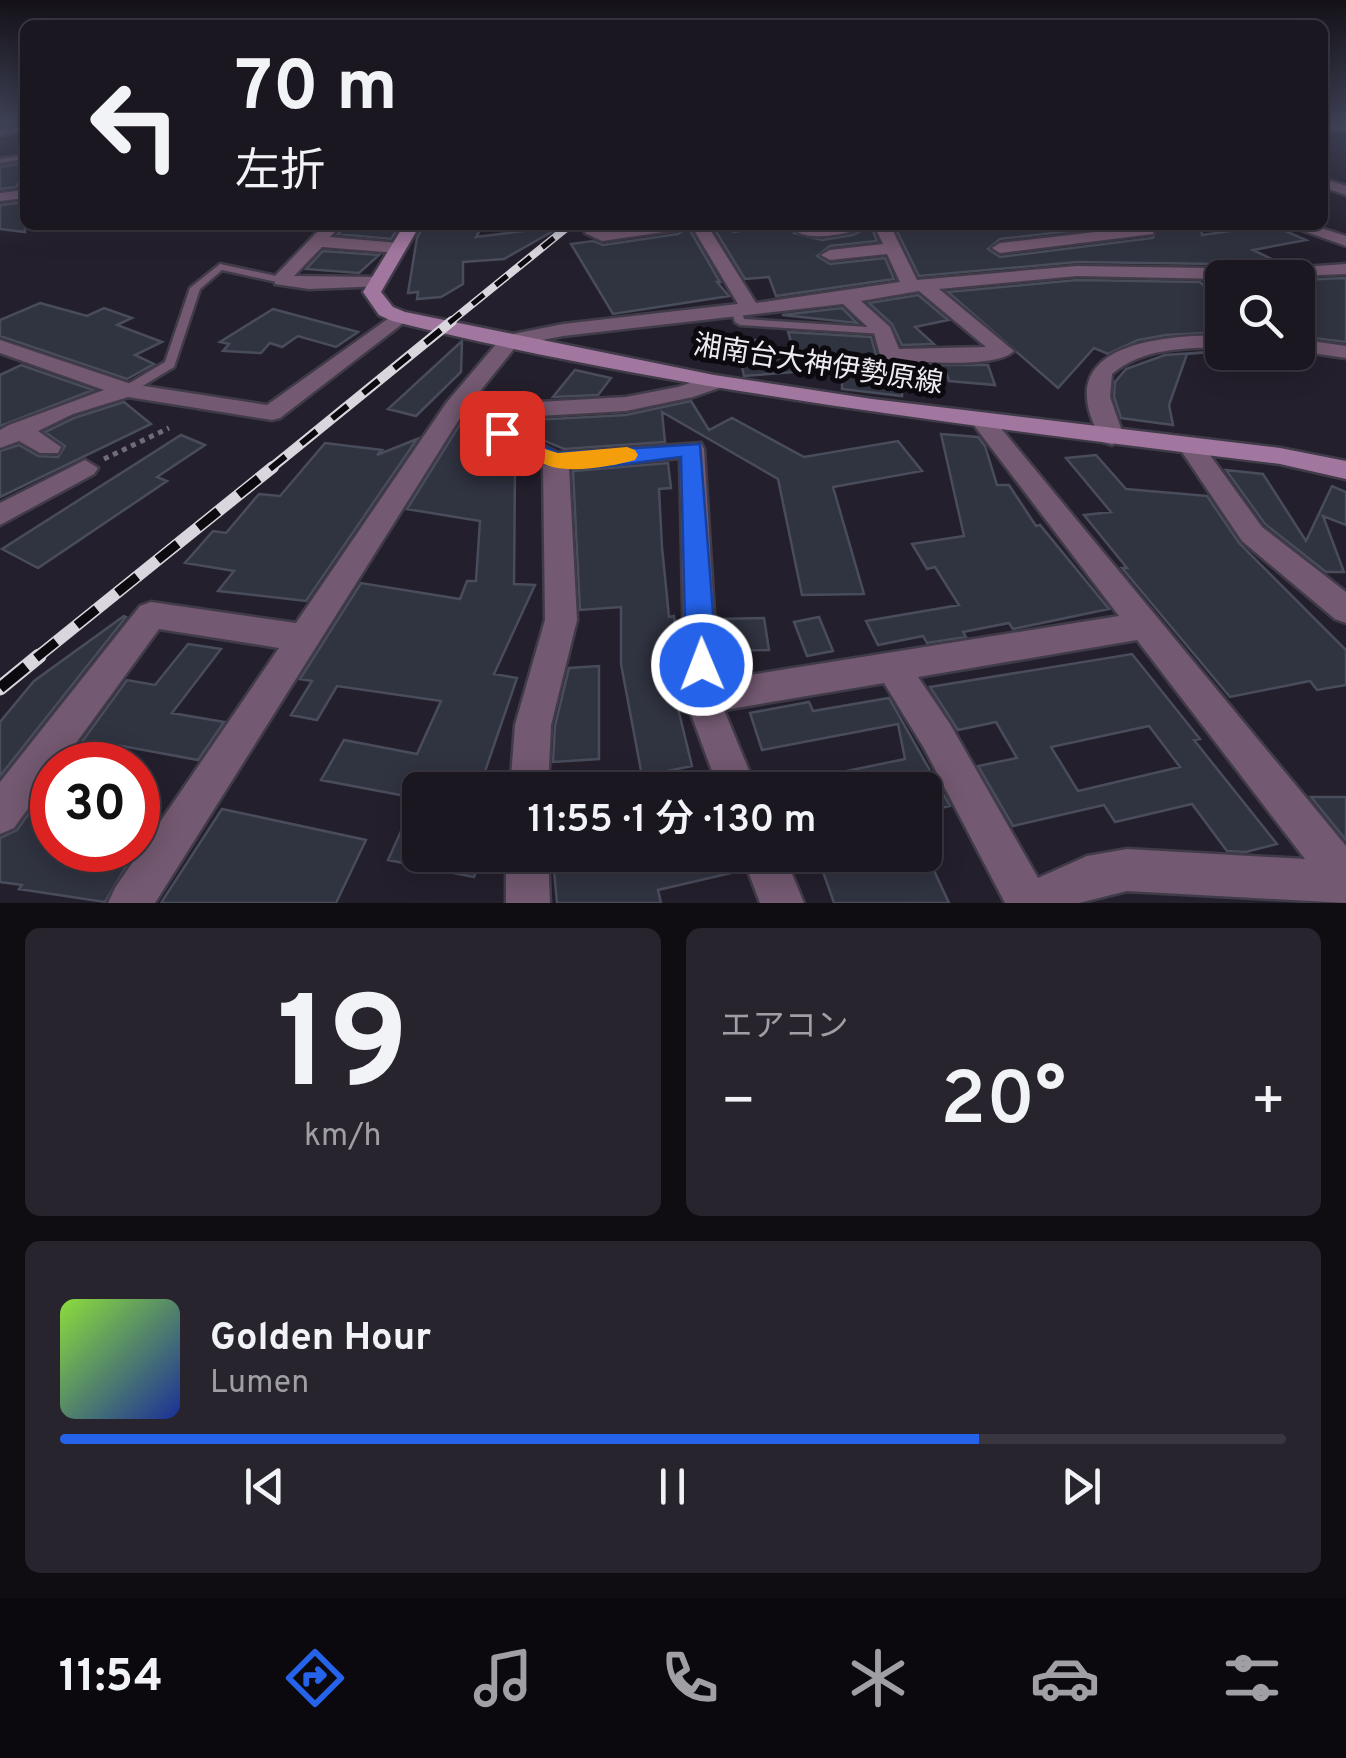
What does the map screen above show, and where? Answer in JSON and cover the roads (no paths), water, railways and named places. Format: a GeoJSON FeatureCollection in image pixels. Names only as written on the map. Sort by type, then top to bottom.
{"type":"FeatureCollection","features":[{"type":"Feature","properties":{"kind":"main road"},"geometry":{"type":"LineString","coordinates":[[399,317],[376,302],[372,292],[409,230]]}},
{"type":"Feature","properties":{"kind":"main road","name":"湘南台大神伊勢原線"},"geometry":{"type":"LineString","coordinates":[[399,317],[714,382],[1280,456],[1346,470]]}},
{"type":"Feature","properties":{"kind":"street"},"geometry":{"type":"LineString","coordinates":[[280,280],[327,230]]}},
{"type":"Feature","properties":{"kind":"street"},"geometry":{"type":"LineString","coordinates":[[595,230],[592,232],[602,236],[643,230]]}},
{"type":"Feature","properties":{"kind":"street"},"geometry":{"type":"LineString","coordinates":[[701,230],[743,308]]}},
{"type":"Feature","properties":{"kind":"street"},"geometry":{"type":"LineString","coordinates":[[806,232],[821,230]]}},
{"type":"Feature","properties":{"kind":"street"},"geometry":{"type":"LineString","coordinates":[[847,298],[883,330],[895,364],[1004,352],[917,286],[885,230]]}},
{"type":"Feature","properties":{"kind":"street"},"geometry":{"type":"LineString","coordinates":[[1062,230],[1116,270]]}},
{"type":"Feature","properties":{"kind":"street"},"geometry":{"type":"LineString","coordinates":[[1312,230],[1346,240]]}},
{"type":"Feature","properties":{"kind":"street"},"geometry":{"type":"LineString","coordinates":[[1000,248],[1147,231]]}},
{"type":"Feature","properties":{"kind":"street"},"geometry":{"type":"LineString","coordinates":[[316,241],[398,248]]}},
{"type":"Feature","properties":{"kind":"street"},"geometry":{"type":"LineString","coordinates":[[830,255],[896,248]]}},
{"type":"Feature","properties":{"kind":"street"},"geometry":{"type":"LineString","coordinates":[[130,903],[449,417],[510,340],[917,286],[1008,278],[1116,270],[1275,274],[1346,270]]}},
{"type":"Feature","properties":{"kind":"street"},"geometry":{"type":"LineString","coordinates":[[1008,278],[1036,298]]}},
{"type":"Feature","properties":{"kind":"street"},"geometry":{"type":"LineString","coordinates":[[280,280],[309,284],[377,282]]}},
{"type":"Feature","properties":{"kind":"street"},"geometry":{"type":"LineString","coordinates":[[4,350],[127,390],[272,413],[399,317]]}},
{"type":"Feature","properties":{"kind":"street"},"geometry":{"type":"LineString","coordinates":[[1112,437],[1099,398],[1097,382],[1101,375],[1134,350],[1205,342]]}},
{"type":"Feature","properties":{"kind":"street"},"geometry":{"type":"LineString","coordinates":[[1315,347],[1346,352]]}},
{"type":"Feature","properties":{"kind":"street"},"geometry":{"type":"LineString","coordinates":[[449,417],[580,409],[667,395],[714,382]]}},
{"type":"Feature","properties":{"kind":"street"},"geometry":{"type":"LineString","coordinates":[[9,435],[65,409],[127,390]]}},
{"type":"Feature","properties":{"kind":"street"},"geometry":{"type":"LineString","coordinates":[[488,412],[512,441],[556,461],[692,449],[702,698],[731,772]]}},
{"type":"Feature","properties":{"kind":"street"},"geometry":{"type":"LineString","coordinates":[[982,420],[1346,881]]}},
{"type":"Feature","properties":{"kind":"street"},"geometry":{"type":"LineString","coordinates":[[9,435],[49,447]]}},
{"type":"Feature","properties":{"kind":"street"},"geometry":{"type":"LineString","coordinates":[[1190,446],[1252,534],[1346,610]]}},
{"type":"Feature","properties":{"kind":"street"},"geometry":{"type":"LineString","coordinates":[[530,772],[532,725],[561,620],[556,461]]}},
{"type":"Feature","properties":{"kind":"street"},"geometry":{"type":"LineString","coordinates":[[0,515],[85,468]]}},
{"type":"Feature","properties":{"kind":"street"},"geometry":{"type":"LineString","coordinates":[[0,814],[151,615],[305,638]]}},
{"type":"Feature","properties":{"kind":"street"},"geometry":{"type":"LineString","coordinates":[[702,698],[1146,625]]}},
{"type":"Feature","properties":{"kind":"street"},"geometry":{"type":"LineString","coordinates":[[892,668],[937,736],[1031,903],[1087,877],[1127,870],[1346,881]]}},
{"type":"Feature","properties":{"kind":"street"},"geometry":{"type":"LineString","coordinates":[[527,872],[528,903]]}},
{"type":"Feature","properties":{"kind":"street"},"geometry":{"type":"LineString","coordinates":[[770,872],[782,903]]}},
{"type":"Feature","properties":{"kind":"lane"},"geometry":{"type":"LineString","coordinates":[[127,390],[170,364],[194,288],[220,267],[280,280]]}},
{"type":"Feature","properties":{"kind":"lane"},"geometry":{"type":"LineString","coordinates":[[743,308],[740,322],[883,330]]}},
{"type":"Feature","properties":{"kind":"railway"},"geometry":{"type":"LineString","coordinates":[[449,323],[564,230]]}},
{"type":"Feature","properties":{"kind":"railway"},"geometry":{"type":"LineString","coordinates":[[270,469],[452,321]]}},
{"type":"Feature","properties":{"kind":"railway"},"geometry":{"type":"LineString","coordinates":[[36,658],[273,467]]}},
{"type":"Feature","properties":{"kind":"railway"},"geometry":{"type":"LineString","coordinates":[[0,688],[39,656]]}}]}
